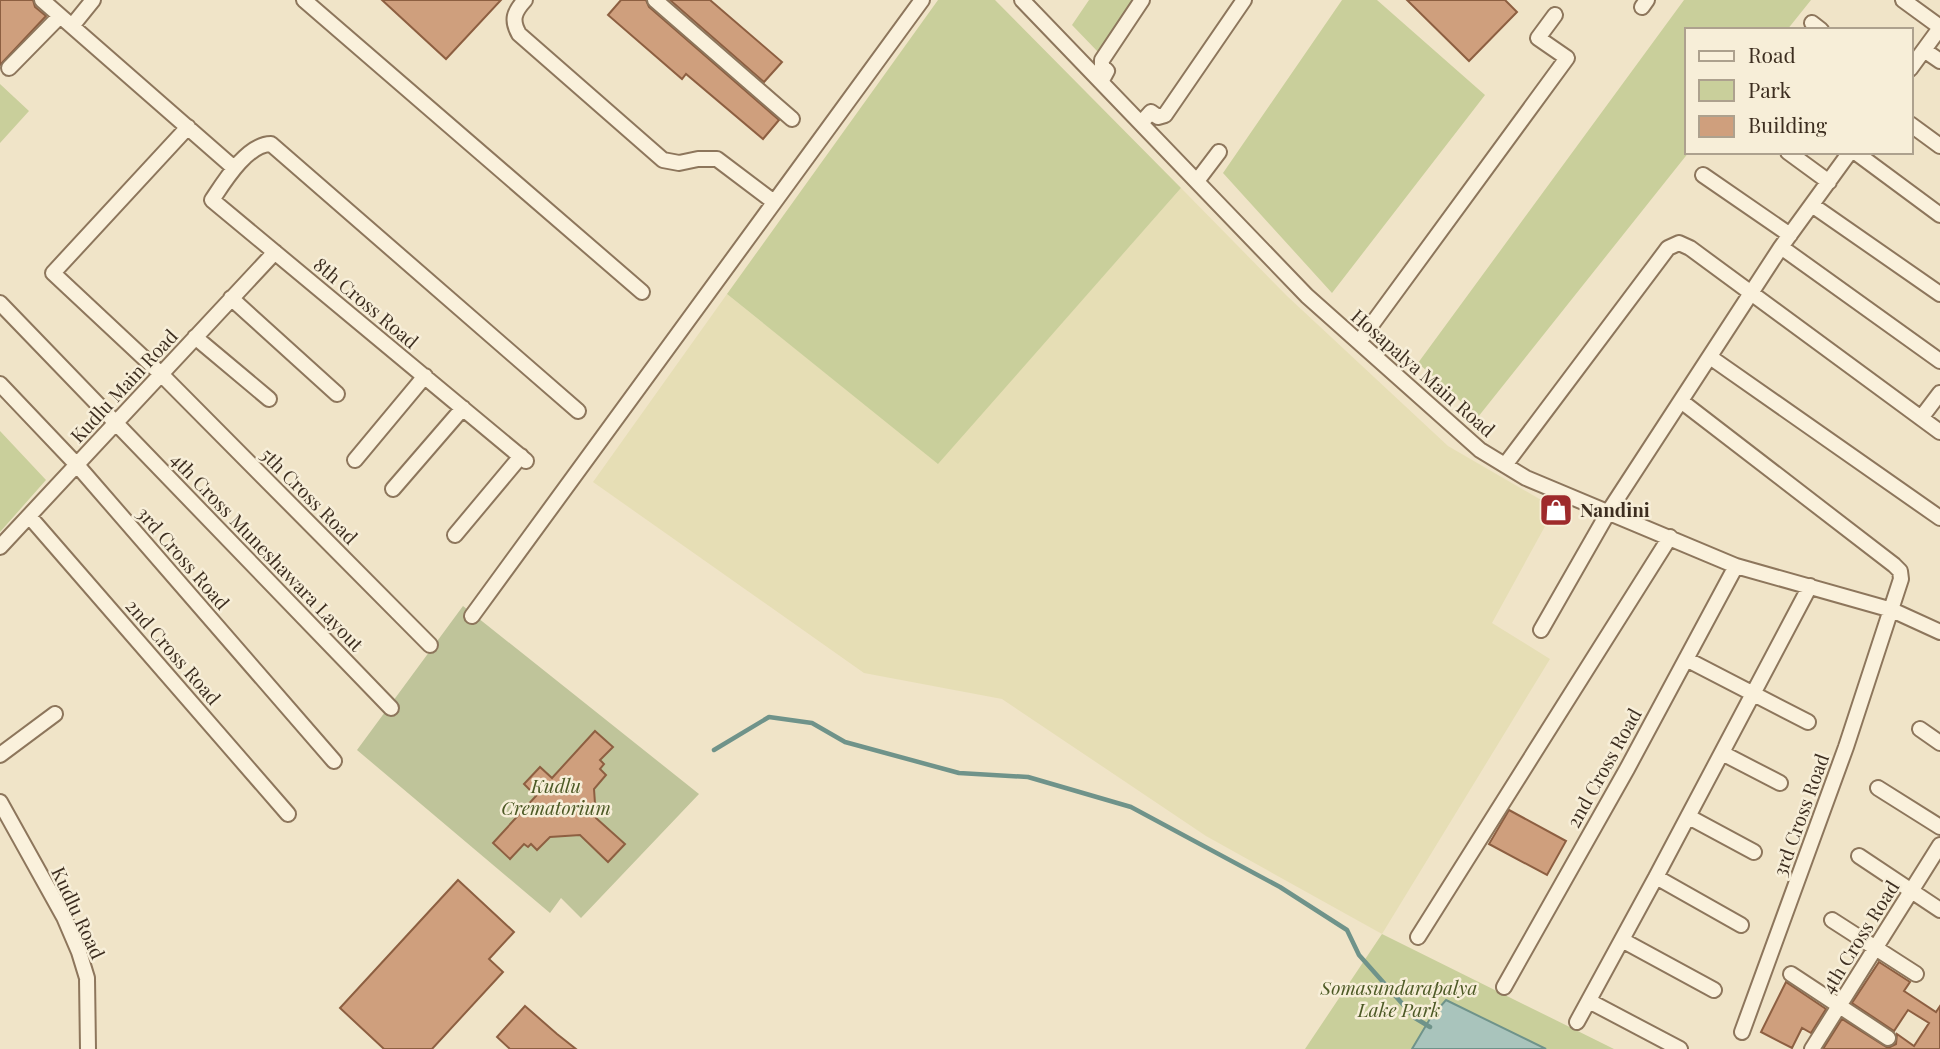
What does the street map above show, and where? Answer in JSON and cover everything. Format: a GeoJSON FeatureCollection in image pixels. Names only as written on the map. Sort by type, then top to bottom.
{"type":"FeatureCollection","features":[{"type":"Feature","properties":{"kind":"street"},"geometry":{"type":"LineString","coordinates":[[42,0],[234,168],[262,144],[271,144],[578,411]]}},
{"type":"Feature","properties":{"kind":"street"},"geometry":{"type":"LineString","coordinates":[[72,26],[93,0]]}},
{"type":"Feature","properties":{"kind":"street"},"geometry":{"type":"LineString","coordinates":[[304,0],[642,292]]}},
{"type":"Feature","properties":{"kind":"street"},"geometry":{"type":"LineString","coordinates":[[525,0],[516,10],[513,23],[519,34],[663,160],[679,163],[717,159],[774,202]]}},
{"type":"Feature","properties":{"kind":"street"},"geometry":{"type":"LineString","coordinates":[[655,0],[792,119]]}},
{"type":"Feature","properties":{"kind":"street"},"geometry":{"type":"LineString","coordinates":[[472,616],[922,0]]}},
{"type":"Feature","properties":{"kind":"street","name":"Hosapalya Main Road"},"geometry":{"type":"LineString","coordinates":[[1022,0],[1307,296],[1480,450],[1526,478],[1736,566],[1892,610],[1940,632]]}},
{"type":"Feature","properties":{"kind":"street"},"geometry":{"type":"LineString","coordinates":[[1101,82],[1107,71],[1101,66],[1102,60],[1142,0]]}},
{"type":"Feature","properties":{"kind":"street"},"geometry":{"type":"LineString","coordinates":[[1141,123],[1151,112],[1158,117],[1165,115],[1244,0]]}},
{"type":"Feature","properties":{"kind":"street"},"geometry":{"type":"LineString","coordinates":[[1903,0],[1940,28],[1912,66]]}},
{"type":"Feature","properties":{"kind":"street"},"geometry":{"type":"LineString","coordinates":[[1359,342],[1567,58],[1538,38],[1555,15]]}},
{"type":"Feature","properties":{"kind":"street"},"geometry":{"type":"LineString","coordinates":[[9,68],[60,16]]}},
{"type":"Feature","properties":{"kind":"street"},"geometry":{"type":"LineString","coordinates":[[1924,50],[1940,61]]}},
{"type":"Feature","properties":{"kind":"street"},"geometry":{"type":"LineString","coordinates":[[1912,125],[1940,146]]}},
{"type":"Feature","properties":{"kind":"street","name":"5th Cross Road"},"geometry":{"type":"LineString","coordinates":[[188,127],[53,273],[161,374],[430,645]]}},
{"type":"Feature","properties":{"kind":"street"},"geometry":{"type":"LineString","coordinates":[[1197,181],[1219,152]]}},
{"type":"Feature","properties":{"kind":"street"},"geometry":{"type":"LineString","coordinates":[[1791,154],[1829,182]]}},
{"type":"Feature","properties":{"kind":"street"},"geometry":{"type":"LineString","coordinates":[[1541,630],[1609,512],[1781,247],[1851,154]]}},
{"type":"Feature","properties":{"kind":"street"},"geometry":{"type":"LineString","coordinates":[[1856,154],[1940,215]]}},
{"type":"Feature","properties":{"kind":"street","name":"8th Cross Road"},"geometry":{"type":"LineString","coordinates":[[234,168],[212,200],[523,458],[455,535]]}},
{"type":"Feature","properties":{"kind":"street"},"geometry":{"type":"LineString","coordinates":[[1703,175],[1790,235]]}},
{"type":"Feature","properties":{"kind":"street"},"geometry":{"type":"LineString","coordinates":[[1812,205],[1940,294]]}},
{"type":"Feature","properties":{"kind":"street"},"geometry":{"type":"LineString","coordinates":[[1505,465],[1668,248],[1679,243],[1690,248],[1940,432]]}},
{"type":"Feature","properties":{"kind":"street"},"geometry":{"type":"LineString","coordinates":[[1781,247],[1940,361]]}},
{"type":"Feature","properties":{"kind":"street","name":"Kudlu Main Road"},"geometry":{"type":"LineString","coordinates":[[0,547],[275,251]]}},
{"type":"Feature","properties":{"kind":"street"},"geometry":{"type":"LineString","coordinates":[[232,298],[337,394]]}},
{"type":"Feature","properties":{"kind":"street","name":"4th Cross Muneshawara Layout"},"geometry":{"type":"LineString","coordinates":[[0,303],[391,708]]}},
{"type":"Feature","properties":{"kind":"street"},"geometry":{"type":"LineString","coordinates":[[195,337],[269,399]]}},
{"type":"Feature","properties":{"kind":"street"},"geometry":{"type":"LineString","coordinates":[[1710,357],[1940,518]]}},
{"type":"Feature","properties":{"kind":"street"},"geometry":{"type":"LineString","coordinates":[[355,460],[425,376]]}},
{"type":"Feature","properties":{"kind":"street","name":"3rd Cross Road"},"geometry":{"type":"LineString","coordinates":[[0,384],[77,465],[334,761]]}},
{"type":"Feature","properties":{"kind":"street"},"geometry":{"type":"LineString","coordinates":[[1921,418],[1940,393]]}},
{"type":"Feature","properties":{"kind":"street","name":"3rd Cross Road"},"geometry":{"type":"LineString","coordinates":[[1681,401],[1894,565],[1901,579],[1842,760],[1742,1032]]}},
{"type":"Feature","properties":{"kind":"street"},"geometry":{"type":"LineString","coordinates":[[393,489],[463,408]]}},
{"type":"Feature","properties":{"kind":"street","name":"2nd Cross Road"},"geometry":{"type":"LineString","coordinates":[[29,516],[288,814]]}},
{"type":"Feature","properties":{"kind":"street"},"geometry":{"type":"LineString","coordinates":[[1418,937],[1670,537]]}},
{"type":"Feature","properties":{"kind":"street","name":"2nd Cross Road"},"geometry":{"type":"LineString","coordinates":[[1504,987],[1736,566]]}},
{"type":"Feature","properties":{"kind":"street"},"geometry":{"type":"LineString","coordinates":[[1577,1022],[1689,817],[1810,586]]}},
{"type":"Feature","properties":{"kind":"street"},"geometry":{"type":"LineString","coordinates":[[1686,659],[1808,722]]}},
{"type":"Feature","properties":{"kind":"street"},"geometry":{"type":"LineString","coordinates":[[0,755],[55,714]]}},
{"type":"Feature","properties":{"kind":"street"},"geometry":{"type":"LineString","coordinates":[[1920,729],[1940,743]]}},
{"type":"Feature","properties":{"kind":"street"},"geometry":{"type":"LineString","coordinates":[[1722,753],[1780,783]]}},
{"type":"Feature","properties":{"kind":"street"},"geometry":{"type":"LineString","coordinates":[[1878,788],[1940,827]]}},
{"type":"Feature","properties":{"kind":"street","name":"Kudlu Road"},"geometry":{"type":"LineString","coordinates":[[2,812],[64,918],[79,952],[87,978],[88,1049]]}},
{"type":"Feature","properties":{"kind":"street"},"geometry":{"type":"LineString","coordinates":[[1689,817],[1754,852]]}},
{"type":"Feature","properties":{"kind":"street","name":"4th Cross Road"},"geometry":{"type":"LineString","coordinates":[[1812,1049],[1940,845]]}},
{"type":"Feature","properties":{"kind":"street"},"geometry":{"type":"LineString","coordinates":[[1859,856],[1940,910]]}},
{"type":"Feature","properties":{"kind":"street"},"geometry":{"type":"LineString","coordinates":[[1656,877],[1741,925]]}},
{"type":"Feature","properties":{"kind":"street"},"geometry":{"type":"LineString","coordinates":[[1832,920],[1916,974]]}},
{"type":"Feature","properties":{"kind":"street"},"geometry":{"type":"LineString","coordinates":[[1622,940],[1714,990]]}},
{"type":"Feature","properties":{"kind":"street"},"geometry":{"type":"LineString","coordinates":[[1791,974],[1888,1038]]}},
{"type":"Feature","properties":{"kind":"street"},"geometry":{"type":"LineString","coordinates":[[1589,1001],[1680,1049]]}},
{"type":"Feature","properties":{"kind":"shaded area"},"geometry":{"type":"Polygon","coordinates":[[[1181,188],[1287,296],[1448,446],[1555,508],[1492,623],[1550,659],[1382,934],[1206,836],[1002,699],[864,673],[593,482],[727,294],[938,463],[1181,188]]]}},
{"type":"Feature","properties":{"kind":"green space"},"geometry":{"type":"Polygon","coordinates":[[[938,0],[995,0],[1181,188],[938,464],[727,294],[938,0]]]}},
{"type":"Feature","properties":{"kind":"green space"},"geometry":{"type":"Polygon","coordinates":[[[1089,0],[1135,0],[1099,53],[1072,25],[1089,0]]]}},
{"type":"Feature","properties":{"kind":"green space"},"geometry":{"type":"Polygon","coordinates":[[[1342,0],[1377,0],[1485,95],[1332,293],[1223,173],[1342,0]]]}},
{"type":"Feature","properties":{"kind":"green space"},"geometry":{"type":"Polygon","coordinates":[[[1684,0],[1811,0],[1789,28],[1685,28],[1685,154],[1687,154],[1478,417],[1418,363],[1684,0]]]}},
{"type":"Feature","properties":{"kind":"green space"},"geometry":{"type":"Polygon","coordinates":[[[0,84],[29,111],[0,143],[0,84]]]}},
{"type":"Feature","properties":{"kind":"green space"},"geometry":{"type":"Polygon","coordinates":[[[0,431],[46,480],[0,532],[0,431]]]}},
{"type":"Feature","properties":{"kind":"green space","name":"Kudlu Crematorium"},"geometry":{"type":"Polygon","coordinates":[[[463,606],[699,794],[581,918],[561,898],[550,913],[357,750],[463,606]]]}},
{"type":"Feature","properties":{"kind":"green space","name":"Somasundarapalya Lake Park"},"geometry":{"type":"Polygon","coordinates":[[[1382,934],[1614,1049],[1305,1049],[1382,934]]]}},
{"type":"Feature","properties":{"kind":"water"},"geometry":{"type":"Polygon","coordinates":[[[1446,1000],[1546,1049],[1412,1049],[1431,1017],[1446,1000]]]}},
{"type":"Feature","properties":{"kind":"building"},"geometry":{"type":"Polygon","coordinates":[[[0,0],[33,0],[35,7],[46,16],[0,65],[0,0]]]}},
{"type":"Feature","properties":{"kind":"building"},"geometry":{"type":"Polygon","coordinates":[[[382,0],[501,0],[446,59],[382,0]]]}},
{"type":"Feature","properties":{"kind":"building"},"geometry":{"type":"Polygon","coordinates":[[[621,0],[646,0],[649,7],[779,120],[763,139],[686,74],[682,79],[608,15],[621,0]]]}},
{"type":"Feature","properties":{"kind":"building"},"geometry":{"type":"Polygon","coordinates":[[[670,0],[710,0],[782,62],[764,82],[670,0]]]}},
{"type":"Feature","properties":{"kind":"building"},"geometry":{"type":"Polygon","coordinates":[[[1407,0],[1505,0],[1517,12],[1469,61],[1407,0]]]}},
{"type":"Feature","properties":{"kind":"building"},"geometry":{"type":"Polygon","coordinates":[[[595,731],[613,747],[600,760],[604,764],[600,769],[606,775],[594,789],[596,818],[625,844],[608,862],[580,835],[550,837],[537,850],[531,844],[528,847],[524,844],[510,859],[493,843],[536,796],[524,784],[540,767],[552,778],[595,731]]]}},
{"type":"Feature","properties":{"kind":"building"},"geometry":{"type":"Polygon","coordinates":[[[1509,810],[1566,841],[1547,875],[1489,844],[1509,810]]]}},
{"type":"Feature","properties":{"kind":"building"},"geometry":{"type":"Polygon","coordinates":[[[458,880],[514,932],[489,959],[503,972],[432,1049],[384,1049],[340,1008],[458,880]]]}},
{"type":"Feature","properties":{"kind":"building"},"geometry":{"type":"Polygon","coordinates":[[[1879,962],[1910,982],[1904,991],[1936,1012],[1940,1006],[1940,1049],[1823,1049],[1842,1019],[1888,1048],[1896,1044],[1897,1034],[1914,1046],[1929,1023],[1908,1010],[1894,1031],[1852,1003],[1879,962]]]}},
{"type":"Feature","properties":{"kind":"building"},"geometry":{"type":"Polygon","coordinates":[[[1786,982],[1826,1009],[1811,1033],[1802,1028],[1792,1048],[1761,1032],[1786,982]]]}},
{"type":"Feature","properties":{"kind":"building"},"geometry":{"type":"Polygon","coordinates":[[[525,1006],[576,1049],[510,1049],[497,1037],[525,1006]]]}},
{"type":"Feature","properties":{"kind":"waterway"},"geometry":{"type":"LineString","coordinates":[[714,750],[769,717],[812,723],[845,742],[959,773],[1028,777],[1131,807],[1280,887],[1347,930],[1359,955],[1415,1018],[1430,1027]]}},
{"type":"Feature","properties":{"kind":"place","name":"Nandini"},"geometry":{"type":"Point","coordinates":[1556,510]}}]}
